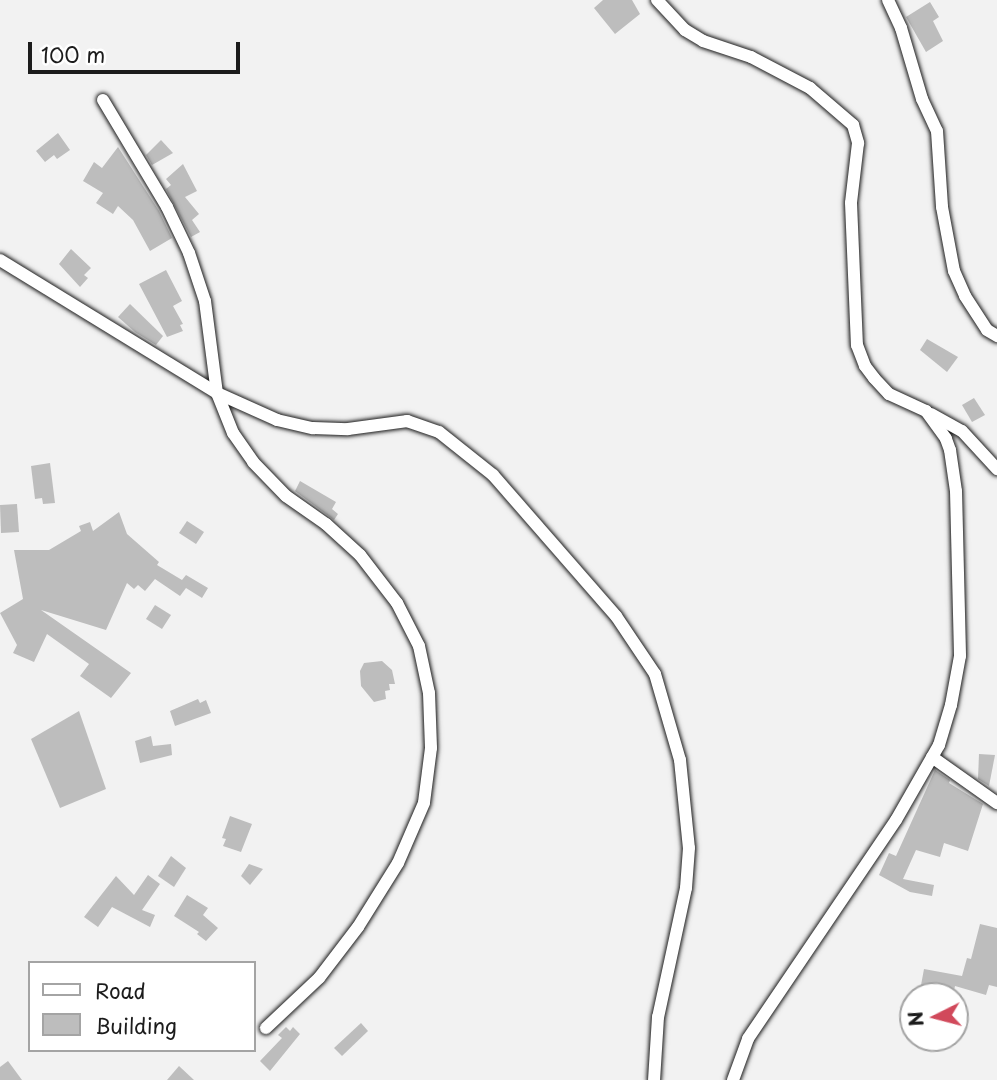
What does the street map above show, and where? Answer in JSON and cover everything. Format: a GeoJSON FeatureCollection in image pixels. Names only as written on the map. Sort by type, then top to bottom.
{"type":"FeatureCollection","features":[{"type":"Feature","properties":{"kind":"street"},"geometry":{"type":"LineString","coordinates":[[657,0],[685,30],[703,41],[751,57],[810,88],[853,125],[858,143],[858,164],[851,203],[858,345],[865,366],[889,394],[962,431],[997,469]]}},
{"type":"Feature","properties":{"kind":"street"},"geometry":{"type":"LineString","coordinates":[[888,0],[901,28],[922,99],[937,131],[942,207],[954,271],[965,296],[987,330],[997,336]]}},
{"type":"Feature","properties":{"kind":"street"},"geometry":{"type":"LineString","coordinates":[[103,100],[167,206],[189,253],[205,301],[217,393],[233,433],[253,462],[286,495],[326,524],[360,555],[397,603],[419,646],[429,693],[430,748],[424,803],[398,863],[358,927],[319,978],[266,1028]]}},
{"type":"Feature","properties":{"kind":"street"},"geometry":{"type":"LineString","coordinates":[[0,260],[217,393],[277,420],[313,428],[348,429],[407,421],[439,432],[502,485],[616,616],[655,674],[680,760],[689,848],[686,888],[658,1017],[654,1080]]}},
{"type":"Feature","properties":{"kind":"street"},"geometry":{"type":"LineString","coordinates":[[733,1080],[748,1039],[896,820],[932,757],[951,705],[960,656],[956,491],[950,450],[926,411]]}},
{"type":"Feature","properties":{"kind":"street"},"geometry":{"type":"LineString","coordinates":[[932,757],[997,803]]}},
{"type":"Feature","properties":{"kind":"building"},"geometry":{"type":"Polygon","coordinates":[[[603,0],[632,0],[640,14],[615,34],[594,8],[603,0]]]}},
{"type":"Feature","properties":{"kind":"building"},"geometry":{"type":"Polygon","coordinates":[[[930,2],[939,17],[933,21],[943,41],[926,52],[906,17],[930,2]]]}},
{"type":"Feature","properties":{"kind":"building"},"geometry":{"type":"Polygon","coordinates":[[[58,133],[70,150],[57,159],[54,155],[45,162],[36,151],[58,133]]]}},
{"type":"Feature","properties":{"kind":"building"},"geometry":{"type":"Polygon","coordinates":[[[161,140],[173,153],[152,165],[146,155],[161,140]]]}},
{"type":"Feature","properties":{"kind":"building"},"geometry":{"type":"Polygon","coordinates":[[[118,147],[159,211],[172,238],[150,251],[133,220],[118,206],[113,214],[96,203],[103,193],[83,181],[94,162],[102,168],[118,147]]]}},
{"type":"Feature","properties":{"kind":"building"},"geometry":{"type":"Polygon","coordinates":[[[183,164],[197,191],[185,197],[199,214],[192,220],[200,232],[191,237],[166,189],[171,185],[166,179],[183,164]]]}},
{"type":"Feature","properties":{"kind":"building"},"geometry":{"type":"Polygon","coordinates":[[[71,249],[91,268],[84,275],[88,278],[80,287],[59,264],[71,249]]]}},
{"type":"Feature","properties":{"kind":"building"},"geometry":{"type":"Polygon","coordinates":[[[166,270],[182,301],[173,306],[183,324],[180,325],[183,331],[167,337],[139,284],[166,270]]]}},
{"type":"Feature","properties":{"kind":"building"},"geometry":{"type":"Polygon","coordinates":[[[130,304],[163,336],[156,345],[118,317],[130,304]]]}},
{"type":"Feature","properties":{"kind":"building"},"geometry":{"type":"Polygon","coordinates":[[[927,339],[958,357],[947,372],[920,350],[927,339]]]}},
{"type":"Feature","properties":{"kind":"building"},"geometry":{"type":"Polygon","coordinates":[[[974,398],[985,415],[972,422],[962,405],[974,398]]]}},
{"type":"Feature","properties":{"kind":"building"},"geometry":{"type":"Polygon","coordinates":[[[50,463],[55,503],[43,504],[42,498],[35,499],[31,466],[50,463]]]}},
{"type":"Feature","properties":{"kind":"building"},"geometry":{"type":"Polygon","coordinates":[[[300,481],[336,502],[332,509],[338,514],[334,520],[295,491],[300,481]]]}},
{"type":"Feature","properties":{"kind":"building"},"geometry":{"type":"Polygon","coordinates":[[[17,504],[19,532],[1,533],[0,505],[17,504]]]}},
{"type":"Feature","properties":{"kind":"building"},"geometry":{"type":"Polygon","coordinates":[[[119,512],[127,534],[159,562],[157,565],[182,580],[186,575],[208,588],[202,598],[186,588],[180,596],[155,579],[145,591],[138,585],[134,589],[127,583],[106,630],[41,610],[131,673],[111,698],[80,676],[89,664],[47,634],[34,662],[13,653],[17,645],[0,613],[23,599],[14,550],[49,550],[81,531],[79,526],[90,522],[93,531],[119,512]]]}},
{"type":"Feature","properties":{"kind":"building"},"geometry":{"type":"Polygon","coordinates":[[[187,521],[204,532],[196,544],[179,533],[187,521]]]}},
{"type":"Feature","properties":{"kind":"building"},"geometry":{"type":"Polygon","coordinates":[[[155,605],[171,615],[162,629],[146,619],[155,605]]]}},
{"type":"Feature","properties":{"kind":"building"},"geometry":{"type":"Polygon","coordinates":[[[382,661],[392,670],[395,684],[389,684],[390,690],[385,691],[386,699],[374,702],[361,686],[360,671],[364,663],[382,661]]]}},
{"type":"Feature","properties":{"kind":"building"},"geometry":{"type":"Polygon","coordinates":[[[198,699],[200,703],[206,700],[211,713],[175,726],[170,711],[198,699]]]}},
{"type":"Feature","properties":{"kind":"building"},"geometry":{"type":"Polygon","coordinates":[[[79,711],[106,789],[60,808],[31,739],[79,711]]]}},
{"type":"Feature","properties":{"kind":"building"},"geometry":{"type":"Polygon","coordinates":[[[151,736],[153,746],[171,744],[172,755],[140,763],[135,741],[151,736]]]}},
{"type":"Feature","properties":{"kind":"building"},"geometry":{"type":"Polygon","coordinates":[[[979,754],[995,755],[989,786],[978,779],[979,754]]]}},
{"type":"Feature","properties":{"kind":"building"},"geometry":{"type":"Polygon","coordinates":[[[935,770],[950,780],[949,783],[983,804],[968,851],[944,843],[940,857],[916,850],[903,879],[934,885],[932,896],[910,892],[879,875],[889,853],[896,856],[935,770]]]}},
{"type":"Feature","properties":{"kind":"building"},"geometry":{"type":"Polygon","coordinates":[[[230,816],[252,824],[241,852],[223,846],[226,839],[222,838],[230,816]]]}},
{"type":"Feature","properties":{"kind":"building"},"geometry":{"type":"Polygon","coordinates":[[[171,856],[186,868],[174,887],[158,876],[171,856]]]}},
{"type":"Feature","properties":{"kind":"building"},"geometry":{"type":"Polygon","coordinates":[[[249,864],[263,869],[250,885],[241,876],[249,864]]]}},
{"type":"Feature","properties":{"kind":"building"},"geometry":{"type":"Polygon","coordinates":[[[148,875],[160,884],[142,910],[155,915],[150,927],[112,907],[98,927],[84,917],[116,876],[134,895],[148,875]]]}},
{"type":"Feature","properties":{"kind":"building"},"geometry":{"type":"Polygon","coordinates":[[[187,895],[208,908],[203,915],[218,928],[206,941],[197,934],[199,932],[174,916],[187,895]]]}},
{"type":"Feature","properties":{"kind":"building"},"geometry":{"type":"Polygon","coordinates":[[[980,924],[997,928],[997,987],[989,985],[986,995],[969,990],[969,982],[922,982],[924,969],[962,976],[967,958],[971,959],[980,924]]]}},
{"type":"Feature","properties":{"kind":"building"},"geometry":{"type":"Polygon","coordinates":[[[361,1023],[368,1031],[342,1056],[334,1048],[361,1023]]]}},
{"type":"Feature","properties":{"kind":"building"},"geometry":{"type":"Polygon","coordinates":[[[286,1027],[290,1031],[293,1027],[300,1034],[270,1071],[260,1061],[282,1038],[278,1035],[286,1027]]]}},
{"type":"Feature","properties":{"kind":"building"},"geometry":{"type":"Polygon","coordinates":[[[8,1061],[22,1080],[0,1080],[0,1067],[8,1061]]]}},
{"type":"Feature","properties":{"kind":"building"},"geometry":{"type":"Polygon","coordinates":[[[179,1066],[194,1080],[167,1080],[179,1066]]]}}]}
